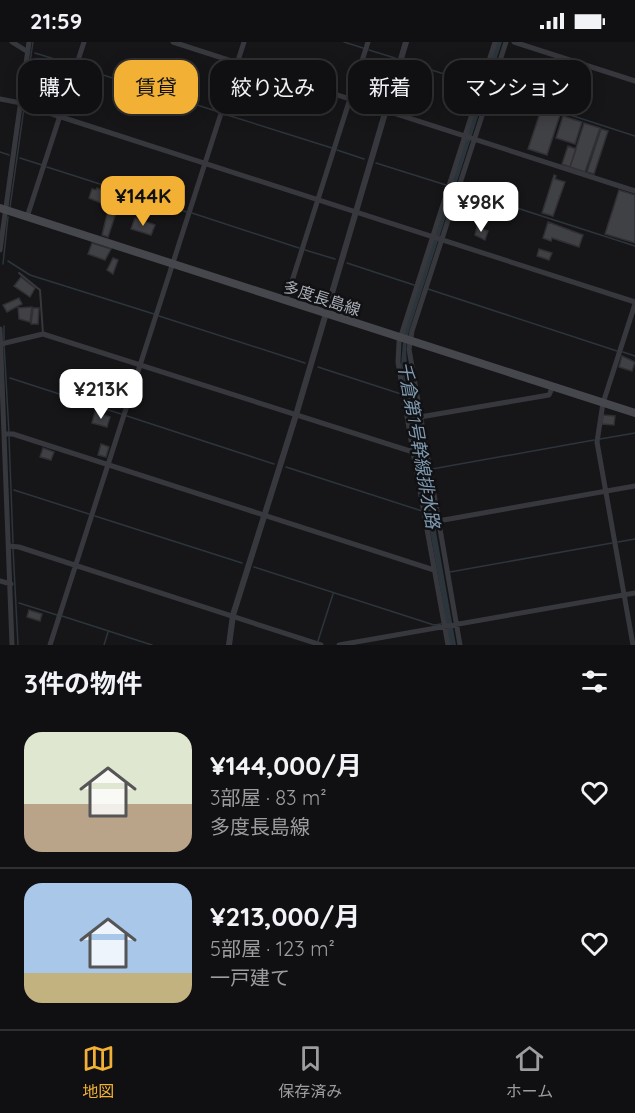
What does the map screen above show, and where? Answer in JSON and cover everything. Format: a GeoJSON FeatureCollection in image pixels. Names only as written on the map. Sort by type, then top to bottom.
{"type":"FeatureCollection","features":[{"type":"Feature","properties":{"kind":"main road","name":"多度長島線"},"geometry":{"type":"LineString","coordinates":[[2,209],[635,413]]}},
{"type":"Feature","properties":{"kind":"street"},"geometry":{"type":"LineString","coordinates":[[12,42],[28,52]]}},
{"type":"Feature","properties":{"kind":"street"},"geometry":{"type":"LineString","coordinates":[[27,60],[29,42]]}},
{"type":"Feature","properties":{"kind":"street"},"geometry":{"type":"LineString","coordinates":[[27,217],[84,42]]}},
{"type":"Feature","properties":{"kind":"street"},"geometry":{"type":"LineString","coordinates":[[173,42],[229,60]]}},
{"type":"Feature","properties":{"kind":"street"},"geometry":{"type":"LineString","coordinates":[[239,60],[244,42]]}},
{"type":"Feature","properties":{"kind":"street"},"geometry":{"type":"LineString","coordinates":[[363,60],[369,42]]}},
{"type":"Feature","properties":{"kind":"street"},"geometry":{"type":"LineString","coordinates":[[400,60],[406,42]]}},
{"type":"Feature","properties":{"kind":"street"},"geometry":{"type":"LineString","coordinates":[[448,645],[412,452],[398,362],[433,236],[495,42]]}},
{"type":"Feature","properties":{"kind":"street"},"geometry":{"type":"LineString","coordinates":[[460,645],[405,339],[441,239],[506,42]]}},
{"type":"Feature","properties":{"kind":"street"},"geometry":{"type":"LineString","coordinates":[[514,42],[635,81]]}},
{"type":"Feature","properties":{"kind":"street"},"geometry":{"type":"LineString","coordinates":[[0,99],[18,103]]}},
{"type":"Feature","properties":{"kind":"street"},"geometry":{"type":"LineString","coordinates":[[286,300],[348,105]]}},
{"type":"Feature","properties":{"kind":"street"},"geometry":{"type":"LineString","coordinates":[[0,250],[2,209],[21,114]]}},
{"type":"Feature","properties":{"kind":"street"},"geometry":{"type":"LineString","coordinates":[[54,114],[635,303],[603,403],[597,442],[633,645]]}},
{"type":"Feature","properties":{"kind":"street"},"geometry":{"type":"LineString","coordinates":[[50,645],[221,114]]}},
{"type":"Feature","properties":{"kind":"street"},"geometry":{"type":"LineString","coordinates":[[229,645],[233,615],[296,415],[383,114]]}},
{"type":"Feature","properties":{"kind":"street"},"geometry":{"type":"LineString","coordinates":[[396,114],[635,191]]}},
{"type":"Feature","properties":{"kind":"street"},"geometry":{"type":"LineString","coordinates":[[0,329],[3,346],[8,537],[12,546],[10,584],[12,645]]}},
{"type":"Feature","properties":{"kind":"street"},"geometry":{"type":"LineString","coordinates":[[3,346],[43,334],[412,452]]}},
{"type":"Feature","properties":{"kind":"street"},"geometry":{"type":"LineString","coordinates":[[420,417],[549,395],[553,386]]}},
{"type":"Feature","properties":{"kind":"street"},"geometry":{"type":"LineString","coordinates":[[5,432],[434,570]]}},
{"type":"Feature","properties":{"kind":"street"},"geometry":{"type":"LineString","coordinates":[[438,521],[635,486]]}},
{"type":"Feature","properties":{"kind":"street"},"geometry":{"type":"LineString","coordinates":[[0,498],[7,500]]}},
{"type":"Feature","properties":{"kind":"street"},"geometry":{"type":"LineString","coordinates":[[12,546],[321,645]]}},
{"type":"Feature","properties":{"kind":"street"},"geometry":{"type":"LineString","coordinates":[[0,581],[10,584]]}},
{"type":"Feature","properties":{"kind":"street"},"geometry":{"type":"LineString","coordinates":[[339,645],[635,593]]}},
{"type":"Feature","properties":{"kind":"lane"},"geometry":{"type":"LineString","coordinates":[[19,273],[40,290],[43,334]]}},
{"type":"Feature","properties":{"kind":"lane"},"geometry":{"type":"LineString","coordinates":[[0,534],[8,537]]}},
{"type":"Feature","properties":{"kind":"water"},"geometry":{"type":"Polygon","coordinates":[[[497,42],[502,42],[496,60],[491,60],[497,42]]]}},
{"type":"Feature","properties":{"kind":"water","name":"千倉第1号幹線排水路"},"geometry":{"type":"Polygon","coordinates":[[[474,114],[479,114],[409,331],[406,348],[407,367],[456,645],[450,645],[401,365],[404,330],[474,114]]]}},
{"type":"Feature","properties":{"kind":"building"},"geometry":{"type":"Polygon","coordinates":[[[540,114],[560,115],[547,155],[528,149],[540,114]]]}},
{"type":"Feature","properties":{"kind":"building"},"geometry":{"type":"Polygon","coordinates":[[[563,116],[582,122],[575,144],[556,138],[563,116]]]}},
{"type":"Feature","properties":{"kind":"building"},"geometry":{"type":"Polygon","coordinates":[[[584,123],[600,128],[585,172],[570,167],[584,123]]]}},
{"type":"Feature","properties":{"kind":"building"},"geometry":{"type":"Polygon","coordinates":[[[601,129],[608,131],[594,174],[587,172],[601,129]]]}},
{"type":"Feature","properties":{"kind":"building"},"geometry":{"type":"Polygon","coordinates":[[[568,146],[576,149],[570,167],[562,164],[568,146]]]}},
{"type":"Feature","properties":{"kind":"building"},"geometry":{"type":"Polygon","coordinates":[[[554,175],[555,179],[565,182],[553,216],[542,213],[554,175]]]}},
{"type":"Feature","properties":{"kind":"building"},"geometry":{"type":"Polygon","coordinates":[[[97,188],[112,194],[108,206],[89,198],[92,189],[97,188]]]}},
{"type":"Feature","properties":{"kind":"building"},"geometry":{"type":"Polygon","coordinates":[[[619,190],[635,195],[635,243],[605,234],[619,190]]]}},
{"type":"Feature","properties":{"kind":"building"},"geometry":{"type":"Polygon","coordinates":[[[123,197],[135,200],[131,213],[120,207],[123,197]]]}},
{"type":"Feature","properties":{"kind":"building"},"geometry":{"type":"Polygon","coordinates":[[[108,210],[116,213],[108,237],[102,235],[108,210]]]}},
{"type":"Feature","properties":{"kind":"building"},"geometry":{"type":"Polygon","coordinates":[[[135,218],[155,225],[151,235],[131,229],[135,218]]]}},
{"type":"Feature","properties":{"kind":"building"},"geometry":{"type":"Polygon","coordinates":[[[548,222],[583,235],[579,247],[552,238],[551,241],[543,238],[548,222]]]}},
{"type":"Feature","properties":{"kind":"building"},"geometry":{"type":"Polygon","coordinates":[[[477,227],[488,231],[485,240],[475,235],[477,227]]]}},
{"type":"Feature","properties":{"kind":"building"},"geometry":{"type":"Polygon","coordinates":[[[92,243],[111,249],[105,260],[88,254],[92,243]]]}},
{"type":"Feature","properties":{"kind":"building"},"geometry":{"type":"Polygon","coordinates":[[[539,249],[552,253],[549,260],[537,256],[539,249]]]}},
{"type":"Feature","properties":{"kind":"building"},"geometry":{"type":"Polygon","coordinates":[[[113,258],[118,260],[113,274],[107,270],[113,258]]]}},
{"type":"Feature","properties":{"kind":"building"},"geometry":{"type":"Polygon","coordinates":[[[21,277],[35,288],[30,297],[14,286],[21,277]]]}},
{"type":"Feature","properties":{"kind":"building"},"geometry":{"type":"Polygon","coordinates":[[[19,298],[22,304],[7,312],[3,305],[19,298]]]}},
{"type":"Feature","properties":{"kind":"building"},"geometry":{"type":"Polygon","coordinates":[[[32,307],[30,322],[19,319],[18,308],[32,307]]]}},
{"type":"Feature","properties":{"kind":"building"},"geometry":{"type":"Polygon","coordinates":[[[33,308],[39,308],[38,324],[31,324],[33,308]]]}},
{"type":"Feature","properties":{"kind":"building"},"geometry":{"type":"Polygon","coordinates":[[[622,356],[635,362],[632,371],[619,367],[622,356]]]}},
{"type":"Feature","properties":{"kind":"building"},"geometry":{"type":"Polygon","coordinates":[[[95,412],[110,417],[107,427],[92,423],[95,412]]]}},
{"type":"Feature","properties":{"kind":"building"},"geometry":{"type":"Polygon","coordinates":[[[603,415],[615,416],[614,425],[602,424],[603,415]]]}},
{"type":"Feature","properties":{"kind":"building"},"geometry":{"type":"Polygon","coordinates":[[[101,444],[109,447],[106,457],[98,455],[101,444]]]}},
{"type":"Feature","properties":{"kind":"building"},"geometry":{"type":"Polygon","coordinates":[[[43,448],[54,452],[51,460],[40,457],[43,448]]]}},
{"type":"Feature","properties":{"kind":"building"},"geometry":{"type":"Polygon","coordinates":[[[29,610],[42,614],[40,621],[27,617],[29,610]]]}},
{"type":"Feature","properties":{"kind":"waterway"},"geometry":{"type":"LineString","coordinates":[[30,60],[33,42]]}},
{"type":"Feature","properties":{"kind":"waterway"},"geometry":{"type":"LineString","coordinates":[[344,42],[363,48]]}},
{"type":"Feature","properties":{"kind":"waterway"},"geometry":{"type":"LineString","coordinates":[[369,50],[395,58]]}},
{"type":"Feature","properties":{"kind":"waterway"},"geometry":{"type":"LineString","coordinates":[[35,53],[58,60]]}},
{"type":"Feature","properties":{"kind":"waterway"},"geometry":{"type":"LineString","coordinates":[[432,70],[444,74]]}},
{"type":"Feature","properties":{"kind":"waterway"},"geometry":{"type":"LineString","coordinates":[[102,75],[210,109]]}},
{"type":"Feature","properties":{"kind":"waterway"},"geometry":{"type":"LineString","coordinates":[[10,207],[23,114]]}},
{"type":"Feature","properties":{"kind":"waterway"},"geometry":{"type":"LineString","coordinates":[[224,114],[332,148]]}},
{"type":"Feature","properties":{"kind":"waterway"},"geometry":{"type":"LineString","coordinates":[[567,114],[635,136]]}},
{"type":"Feature","properties":{"kind":"waterway"},"geometry":{"type":"LineString","coordinates":[[337,150],[364,159]]}},
{"type":"Feature","properties":{"kind":"waterway"},"geometry":{"type":"LineString","coordinates":[[0,152],[9,155]]}},
{"type":"Feature","properties":{"kind":"waterway"},"geometry":{"type":"LineString","coordinates":[[20,158],[42,165]]}},
{"type":"Feature","properties":{"kind":"waterway"},"geometry":{"type":"LineString","coordinates":[[376,163],[446,185]]}},
{"type":"Feature","properties":{"kind":"waterway"},"geometry":{"type":"LineString","coordinates":[[47,167],[187,212]]}},
{"type":"Feature","properties":{"kind":"waterway"},"geometry":{"type":"LineString","coordinates":[[461,190],[635,246]]}},
{"type":"Feature","properties":{"kind":"waterway"},"geometry":{"type":"LineString","coordinates":[[192,213],[299,248]]}},
{"type":"Feature","properties":{"kind":"waterway"},"geometry":{"type":"LineString","coordinates":[[3,264],[8,217]]}},
{"type":"Feature","properties":{"kind":"waterway"},"geometry":{"type":"LineString","coordinates":[[305,250],[335,259]]}},
{"type":"Feature","properties":{"kind":"waterway"},"geometry":{"type":"LineString","coordinates":[[8,261],[30,275],[154,314]]}},
{"type":"Feature","properties":{"kind":"waterway"},"geometry":{"type":"LineString","coordinates":[[347,263],[414,285]]}},
{"type":"Feature","properties":{"kind":"waterway"},"geometry":{"type":"LineString","coordinates":[[428,289],[617,351]]}},
{"type":"Feature","properties":{"kind":"waterway"},"geometry":{"type":"LineString","coordinates":[[159,316],[305,363]]}},
{"type":"Feature","properties":{"kind":"waterway"},"geometry":{"type":"LineString","coordinates":[[4,326],[4,340]]}},
{"type":"Feature","properties":{"kind":"waterway"},"geometry":{"type":"LineString","coordinates":[[4,344],[9,433]]}},
{"type":"Feature","properties":{"kind":"waterway"},"geometry":{"type":"LineString","coordinates":[[623,352],[635,356]]}},
{"type":"Feature","properties":{"kind":"waterway","name":"千倉第1号幹線排水路"},"geometry":{"type":"LineString","coordinates":[[318,367],[401,394]]}},
{"type":"Feature","properties":{"kind":"waterway"},"geometry":{"type":"LineString","coordinates":[[10,378],[121,414]]}},
{"type":"Feature","properties":{"kind":"waterway"},"geometry":{"type":"LineString","coordinates":[[127,416],[274,464]]}},
{"type":"Feature","properties":{"kind":"waterway"},"geometry":{"type":"LineString","coordinates":[[600,439],[635,433]]}},
{"type":"Feature","properties":{"kind":"waterway"},"geometry":{"type":"LineString","coordinates":[[9,437],[13,543]]}},
{"type":"Feature","properties":{"kind":"waterway","name":"千倉第1号幹線排水路"},"geometry":{"type":"LineString","coordinates":[[432,469],[594,440]]}},
{"type":"Feature","properties":{"kind":"waterway","name":"千倉第1号幹線排水路"},"geometry":{"type":"LineString","coordinates":[[286,467],[422,511]]}},
{"type":"Feature","properties":{"kind":"waterway"},"geometry":{"type":"LineString","coordinates":[[14,490],[89,514]]}},
{"type":"Feature","properties":{"kind":"waterway"},"geometry":{"type":"LineString","coordinates":[[95,516],[242,563]]}},
{"type":"Feature","properties":{"kind":"waterway"},"geometry":{"type":"LineString","coordinates":[[618,542],[635,539]]}},
{"type":"Feature","properties":{"kind":"waterway"},"geometry":{"type":"LineString","coordinates":[[450,572],[612,543]]}},
{"type":"Feature","properties":{"kind":"waterway"},"geometry":{"type":"LineString","coordinates":[[13,548],[18,645]]}},
{"type":"Feature","properties":{"kind":"waterway"},"geometry":{"type":"LineString","coordinates":[[254,567],[434,625],[441,624]]}},
{"type":"Feature","properties":{"kind":"waterway"},"geometry":{"type":"LineString","coordinates":[[318,641],[333,594]]}},
{"type":"Feature","properties":{"kind":"waterway"},"geometry":{"type":"LineString","coordinates":[[19,603],[57,615]]}},
{"type":"Feature","properties":{"kind":"waterway"},"geometry":{"type":"LineString","coordinates":[[62,616],[152,645]]}},
{"type":"Feature","properties":{"kind":"waterway"},"geometry":{"type":"LineString","coordinates":[[104,645],[108,632]]}}]}
